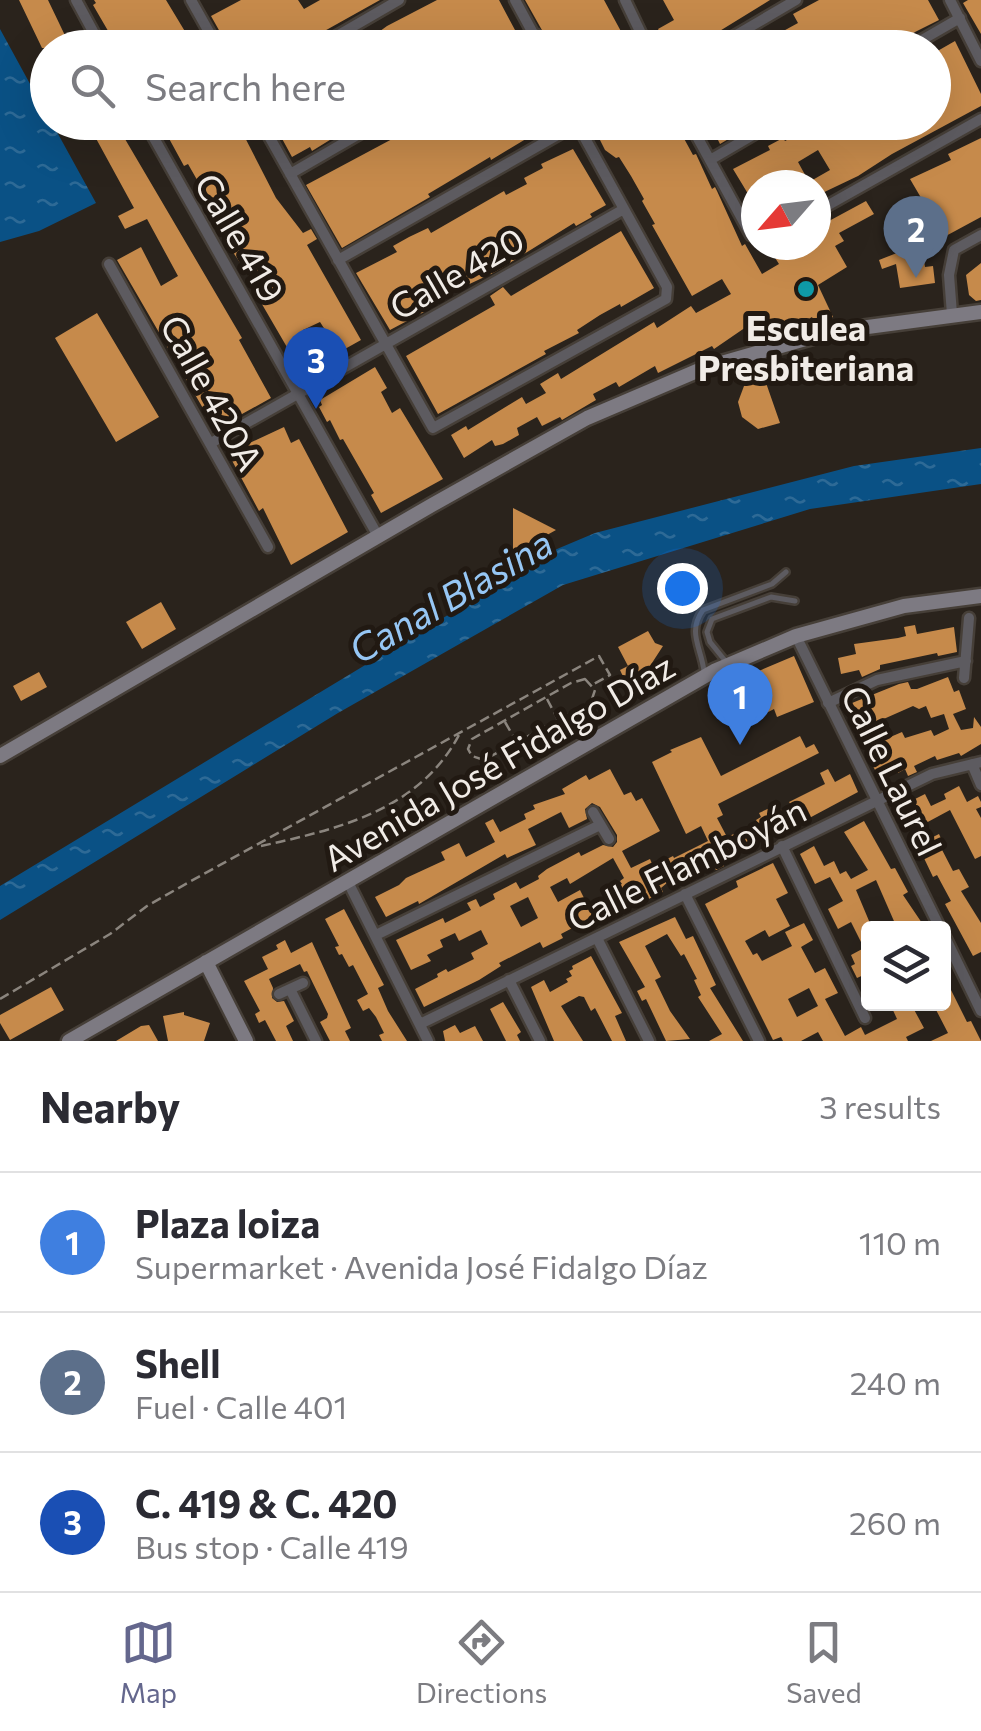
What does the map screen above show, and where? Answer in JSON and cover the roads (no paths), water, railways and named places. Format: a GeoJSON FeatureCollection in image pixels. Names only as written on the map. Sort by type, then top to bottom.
{"type":"FeatureCollection","features":[{"type":"Feature","properties":{"kind":"street"},"geometry":{"type":"LineString","coordinates":[[76,0],[92,30]]}},
{"type":"Feature","properties":{"kind":"street"},"geometry":{"type":"LineString","coordinates":[[347,30],[399,0]]}},
{"type":"Feature","properties":{"kind":"street"},"geometry":{"type":"LineString","coordinates":[[515,0],[533,30]]}},
{"type":"Feature","properties":{"kind":"street"},"geometry":{"type":"LineString","coordinates":[[625,0],[639,30]]}},
{"type":"Feature","properties":{"kind":"street"},"geometry":{"type":"LineString","coordinates":[[745,30],[796,0]]}},
{"type":"Feature","properties":{"kind":"street"},"geometry":{"type":"LineString","coordinates":[[950,0],[981,61]]}},
{"type":"Feature","properties":{"kind":"street"},"geometry":{"type":"LineString","coordinates":[[196,2],[210,30]]}},
{"type":"Feature","properties":{"kind":"street"},"geometry":{"type":"LineString","coordinates":[[939,30],[960,18]]}},
{"type":"Feature","properties":{"kind":"street"},"geometry":{"type":"LineString","coordinates":[[951,136],[981,119]]}},
{"type":"Feature","properties":{"kind":"street","name":"Calle 419"},"geometry":{"type":"LineString","coordinates":[[155,140],[378,536]]}},
{"type":"Feature","properties":{"kind":"street"},"geometry":{"type":"LineString","coordinates":[[271,140],[433,428],[666,298],[668,287],[586,140]]}},
{"type":"Feature","properties":{"kind":"street"},"geometry":{"type":"LineString","coordinates":[[290,174],[349,140]]}},
{"type":"Feature","properties":{"kind":"street"},"geometry":{"type":"LineString","coordinates":[[338,260],[549,140]]}},
{"type":"Feature","properties":{"kind":"street"},"geometry":{"type":"LineString","coordinates":[[699,140],[741,217]]}},
{"type":"Feature","properties":{"kind":"street"},"geometry":{"type":"LineString","coordinates":[[710,160],[745,140]]}},
{"type":"Feature","properties":{"kind":"street"},"geometry":{"type":"LineString","coordinates":[[831,204],[944,140]]}},
{"type":"Feature","properties":{"kind":"street","name":"Calle 420"},"geometry":{"type":"LineString","coordinates":[[211,443],[624,209]]}},
{"type":"Feature","properties":{"kind":"street"},"geometry":{"type":"LineString","coordinates":[[952,314],[949,275],[954,250],[981,235]]}},
{"type":"Feature","properties":{"kind":"street","name":"Calle 420A"},"geometry":{"type":"LineString","coordinates":[[109,264],[268,547]]}},
{"type":"Feature","properties":{"kind":"street"},"geometry":{"type":"LineString","coordinates":[[0,756],[587,418],[704,368],[830,332],[981,312]]}},
{"type":"Feature","properties":{"kind":"street","name":"Avenida José Fidalgo Díaz"},"geometry":{"type":"LineString","coordinates":[[69,1041],[705,676],[796,636],[904,606],[981,596]]}},
{"type":"Feature","properties":{"kind":"street"},"geometry":{"type":"LineString","coordinates":[[964,678],[969,618]]}},
{"type":"Feature","properties":{"kind":"street","name":"Calle Laurel"},"geometry":{"type":"LineString","coordinates":[[796,636],[937,921]]}},
{"type":"Feature","properties":{"kind":"street"},"geometry":{"type":"LineString","coordinates":[[828,703],[877,680],[966,661]]}},
{"type":"Feature","properties":{"kind":"street"},"geometry":{"type":"LineString","coordinates":[[977,763],[981,784]]}},
{"type":"Feature","properties":{"kind":"street","name":"Calle Flamboyán"},"geometry":{"type":"LineString","coordinates":[[420,1024],[932,774],[977,763]]}},
{"type":"Feature","properties":{"kind":"street"},"geometry":{"type":"LineString","coordinates":[[593,812],[609,839]]}},
{"type":"Feature","properties":{"kind":"street"},"geometry":{"type":"LineString","coordinates":[[376,935],[600,825]]}},
{"type":"Feature","properties":{"kind":"street"},"geometry":{"type":"LineString","coordinates":[[782,846],[865,1018]]}},
{"type":"Feature","properties":{"kind":"street"},"geometry":{"type":"LineString","coordinates":[[348,882],[428,1041]]}},
{"type":"Feature","properties":{"kind":"street"},"geometry":{"type":"LineString","coordinates":[[685,894],[759,1041]]}},
{"type":"Feature","properties":{"kind":"street"},"geometry":{"type":"LineString","coordinates":[[598,938],[649,1041]]}},
{"type":"Feature","properties":{"kind":"street","name":"Calle Laurel"},"geometry":{"type":"LineString","coordinates":[[951,950],[981,1011]]}},
{"type":"Feature","properties":{"kind":"street"},"geometry":{"type":"LineString","coordinates":[[206,962],[246,1041]]}},
{"type":"Feature","properties":{"kind":"street"},"geometry":{"type":"LineString","coordinates":[[509,980],[540,1041]]}},
{"type":"Feature","properties":{"kind":"street"},"geometry":{"type":"LineString","coordinates":[[304,982],[285,992],[316,1041]]}},
{"type":"Feature","properties":{"kind":"lane"},"geometry":{"type":"LineString","coordinates":[[705,676],[694,632],[703,610],[772,584],[786,572]]}},
{"type":"Feature","properties":{"kind":"lane"},"geometry":{"type":"LineString","coordinates":[[729,665],[710,642],[707,632],[712,619],[771,597],[795,600]]}},
{"type":"Feature","properties":{"kind":"water"},"geometry":{"type":"Polygon","coordinates":[[[0,29],[30,84],[30,140],[61,140],[96,203],[39,231],[0,242],[0,29]]]}},
{"type":"Feature","properties":{"kind":"water"},"geometry":{"type":"Polygon","coordinates":[[[981,448],[981,484],[810,509],[563,585],[338,713],[0,920],[0,886],[557,549],[595,533],[854,466],[981,448]]]}},
{"type":"Feature","properties":{"kind":"place","name":"Shell"},"geometry":{"type":"Point","coordinates":[916,278]}},
{"type":"Feature","properties":{"kind":"place","name":"Esculea Presbiteriana"},"geometry":{"type":"Point","coordinates":[806,289]}},
{"type":"Feature","properties":{"kind":"place","name":"C. 419 & C. 420"},"geometry":{"type":"Point","coordinates":[316,409]}},
{"type":"Feature","properties":{"kind":"place","name":"Plaza loiza"},"geometry":{"type":"Point","coordinates":[740,745]}},
{"type":"Feature","properties":{"kind":"water label","name":"Canal Blasina"},"geometry":{"type":"Point","coordinates":[450,595]}}]}
